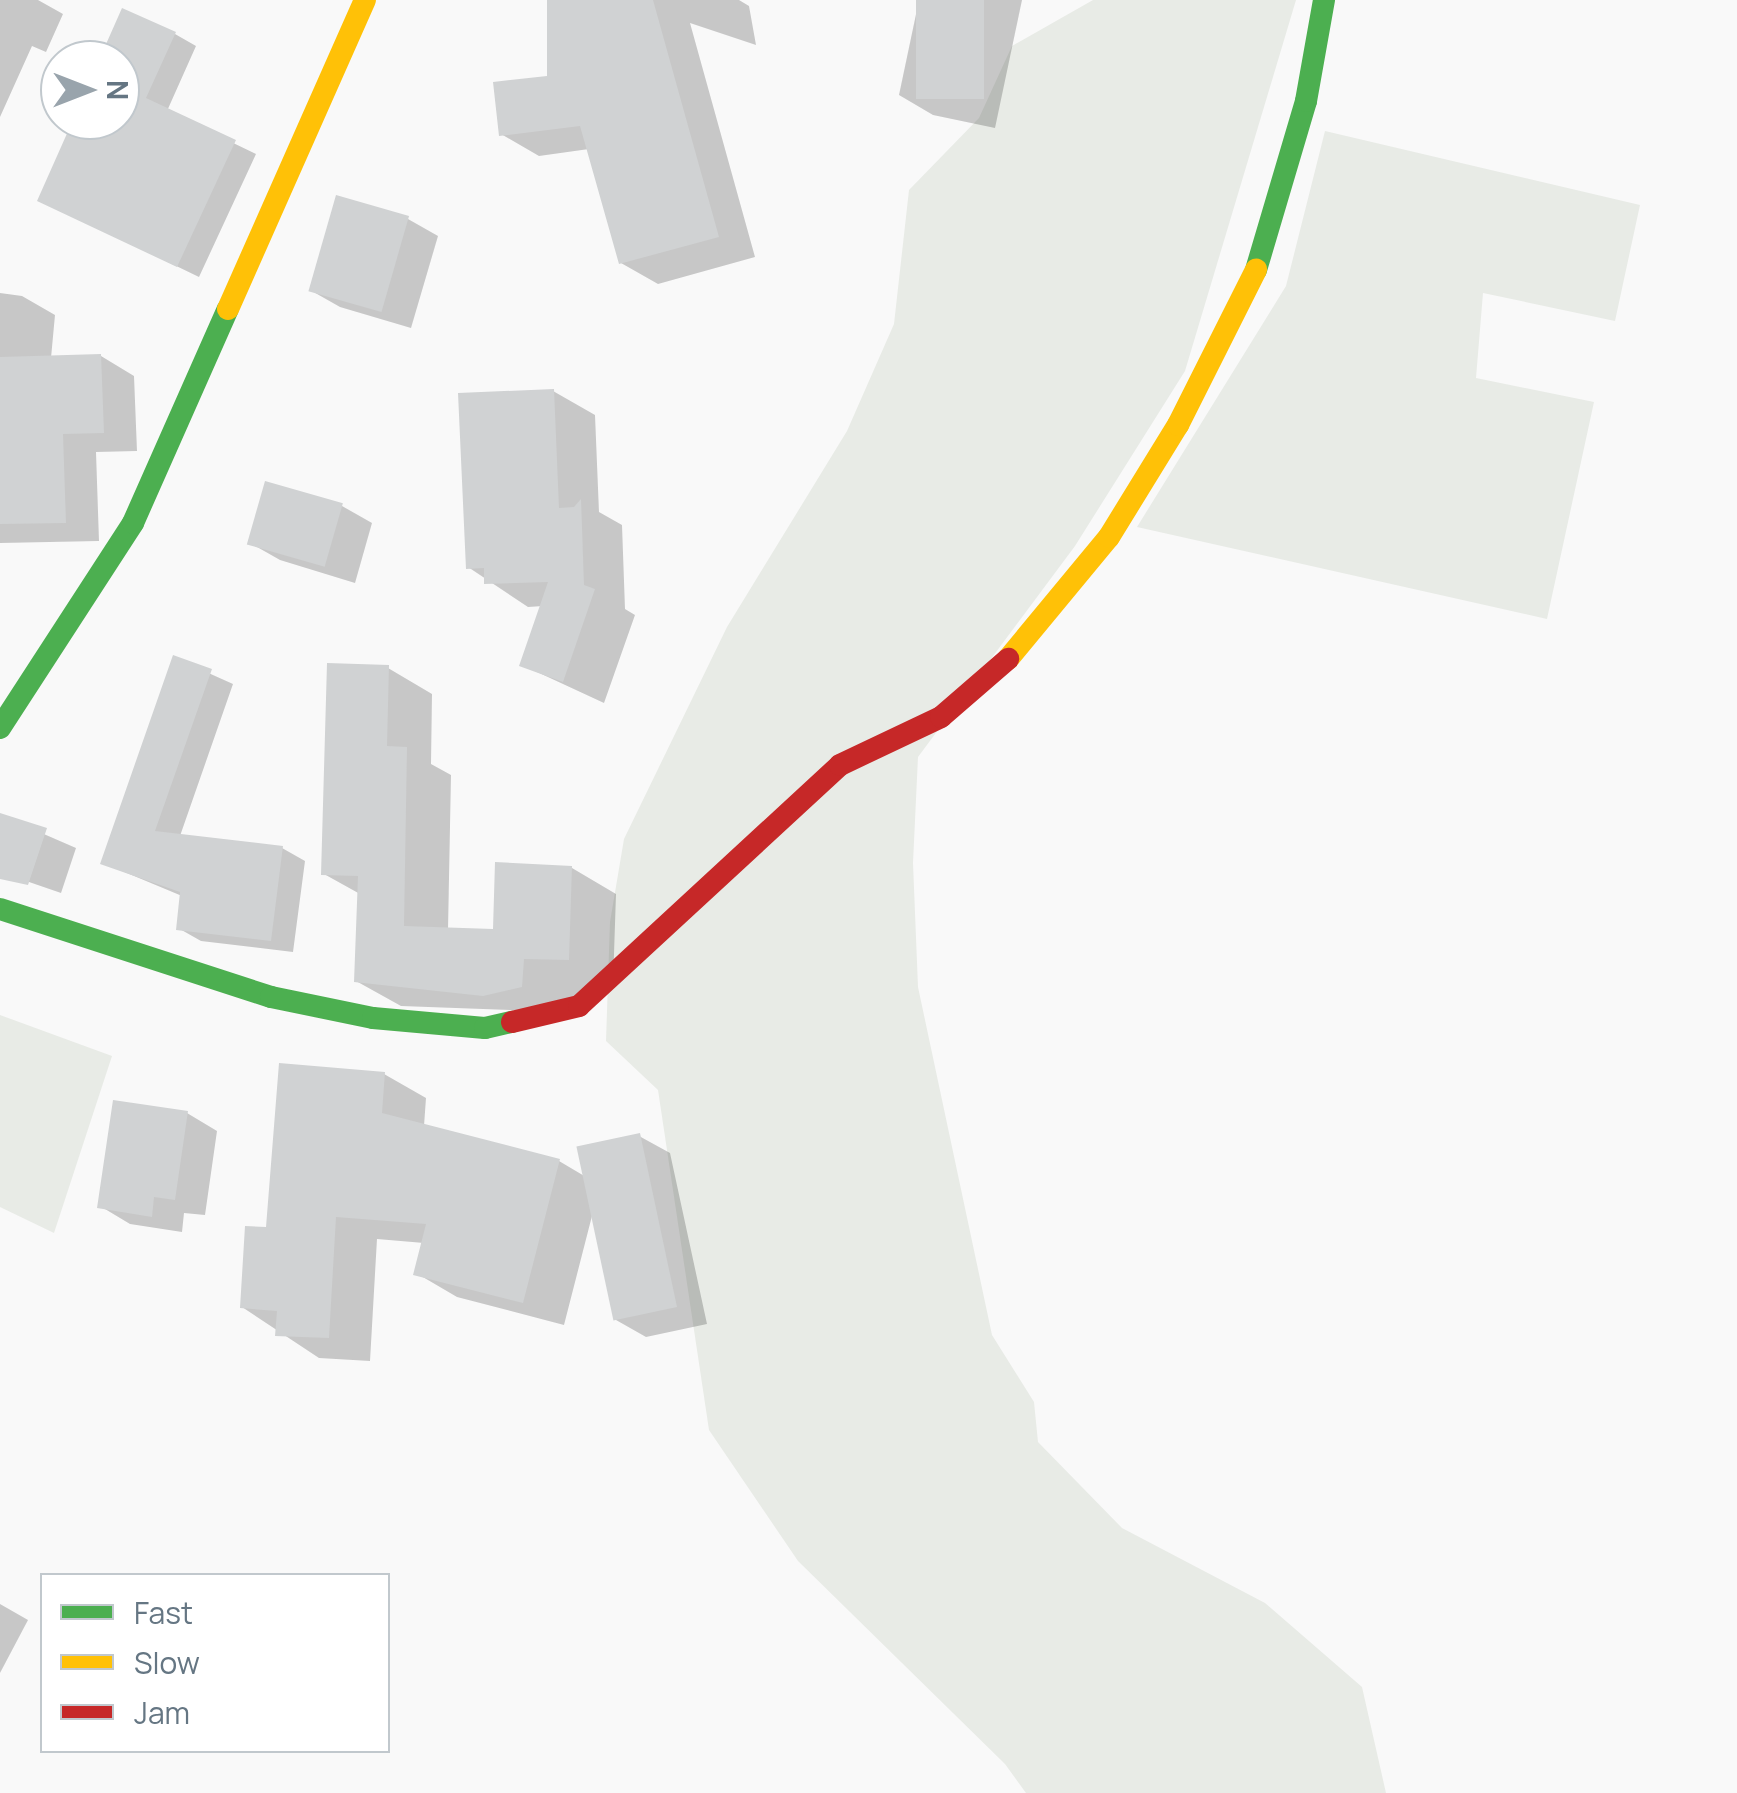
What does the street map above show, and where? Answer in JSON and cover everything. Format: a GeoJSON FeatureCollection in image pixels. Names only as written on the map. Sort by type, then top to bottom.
{"type":"FeatureCollection","features":[{"type":"Feature","properties":{"kind":"street"},"geometry":{"type":"LineString","coordinates":[[0,728],[133,523],[365,0]]}},
{"type":"Feature","properties":{"kind":"street"},"geometry":{"type":"LineString","coordinates":[[0,909],[271,997],[373,1018],[486,1028],[578,1006],[840,765],[942,718],[1007,660],[1109,537],[1178,425],[1251,287],[1306,101],[1324,0]]}},
{"type":"Feature","properties":{"kind":"shaded area"},"geometry":{"type":"Polygon","coordinates":[[[1093,0],[1296,0],[1185,371],[1075,546],[918,757],[913,863],[918,987],[992,1335],[1034,1402],[1038,1442],[1122,1528],[1265,1603],[1362,1687],[1386,1793],[1026,1793],[1005,1764],[798,1561],[709,1430],[658,1090],[606,1041],[610,922],[624,839],[727,627],[847,431],[894,324],[909,190],[979,118],[1012,46],[1093,0]]]}},
{"type":"Feature","properties":{"kind":"shaded area"},"geometry":{"type":"Polygon","coordinates":[[[1325,131],[1640,205],[1615,321],[1483,293],[1476,378],[1594,402],[1547,619],[1137,527],[1286,286],[1325,131]]]}},
{"type":"Feature","properties":{"kind":"shaded area"},"geometry":{"type":"Polygon","coordinates":[[[0,1015],[112,1056],[54,1233],[0,1207],[0,1015]]]}},
{"type":"Feature","properties":{"kind":"building"},"geometry":{"type":"Polygon","coordinates":[[[547,0],[653,0],[719,237],[619,264],[580,126],[499,136],[493,82],[547,76],[547,0]]]}},
{"type":"Feature","properties":{"kind":"building"},"geometry":{"type":"Polygon","coordinates":[[[916,0],[984,0],[984,99],[916,99],[916,0]]]}},
{"type":"Feature","properties":{"kind":"building"},"geometry":{"type":"Polygon","coordinates":[[[122,8],[176,32],[146,98],[236,140],[177,267],[37,201],[64,140],[140,140],[140,40],[108,40],[122,8]]]}},
{"type":"Feature","properties":{"kind":"building"},"geometry":{"type":"Polygon","coordinates":[[[336,195],[409,216],[381,312],[308,291],[336,195]]]}},
{"type":"Feature","properties":{"kind":"building"},"geometry":{"type":"Polygon","coordinates":[[[101,354],[104,433],[63,434],[66,523],[0,524],[0,357],[101,354]]]}},
{"type":"Feature","properties":{"kind":"building"},"geometry":{"type":"Polygon","coordinates":[[[554,389],[559,508],[574,507],[581,499],[584,585],[595,589],[563,682],[519,666],[548,582],[484,584],[484,568],[466,569],[458,393],[554,389]]]}},
{"type":"Feature","properties":{"kind":"building"},"geometry":{"type":"Polygon","coordinates":[[[265,481],[343,503],[325,567],[247,544],[265,481]]]}},
{"type":"Feature","properties":{"kind":"building"},"geometry":{"type":"Polygon","coordinates":[[[173,655],[212,669],[155,831],[283,846],[271,941],[176,930],[180,892],[100,864],[173,655]]]}},
{"type":"Feature","properties":{"kind":"building"},"geometry":{"type":"Polygon","coordinates":[[[327,663],[389,665],[387,746],[407,747],[404,926],[493,929],[495,862],[572,866],[569,960],[524,959],[522,987],[483,996],[354,982],[358,876],[321,875],[327,663]]]}},
{"type":"Feature","properties":{"kind":"building"},"geometry":{"type":"Polygon","coordinates":[[[0,813],[47,828],[28,885],[0,879],[0,813]]]}},
{"type":"Feature","properties":{"kind":"building"},"geometry":{"type":"Polygon","coordinates":[[[279,1063],[385,1072],[382,1113],[560,1159],[523,1303],[413,1275],[426,1224],[336,1217],[329,1338],[275,1336],[277,1311],[240,1308],[245,1226],[266,1227],[279,1063]]]}},
{"type":"Feature","properties":{"kind":"building"},"geometry":{"type":"Polygon","coordinates":[[[113,1100],[188,1111],[175,1200],[154,1197],[152,1217],[97,1208],[113,1100]]]}},
{"type":"Feature","properties":{"kind":"building"},"geometry":{"type":"Polygon","coordinates":[[[640,1133],[677,1307],[613,1321],[576,1147],[640,1133]]]}},
{"type":"Feature","properties":{"kind":"traffic: fast"},"geometry":{"type":"LineString","coordinates":[[1256,270],[1306,101],[1324,0]]}},
{"type":"Feature","properties":{"kind":"traffic: fast"},"geometry":{"type":"LineString","coordinates":[[0,728],[133,523],[228,309]]}},
{"type":"Feature","properties":{"kind":"traffic: fast"},"geometry":{"type":"LineString","coordinates":[[0,909],[271,997],[373,1018],[485,1028],[512,1022]]}},
{"type":"Feature","properties":{"kind":"traffic: slow"},"geometry":{"type":"LineString","coordinates":[[228,309],[365,0]]}},
{"type":"Feature","properties":{"kind":"traffic: slow"},"geometry":{"type":"LineString","coordinates":[[1008,659],[1109,537],[1178,425],[1256,270]]}},
{"type":"Feature","properties":{"kind":"traffic: jam"},"geometry":{"type":"LineString","coordinates":[[512,1022],[579,1006],[840,765],[941,717],[1008,659]]}}]}
